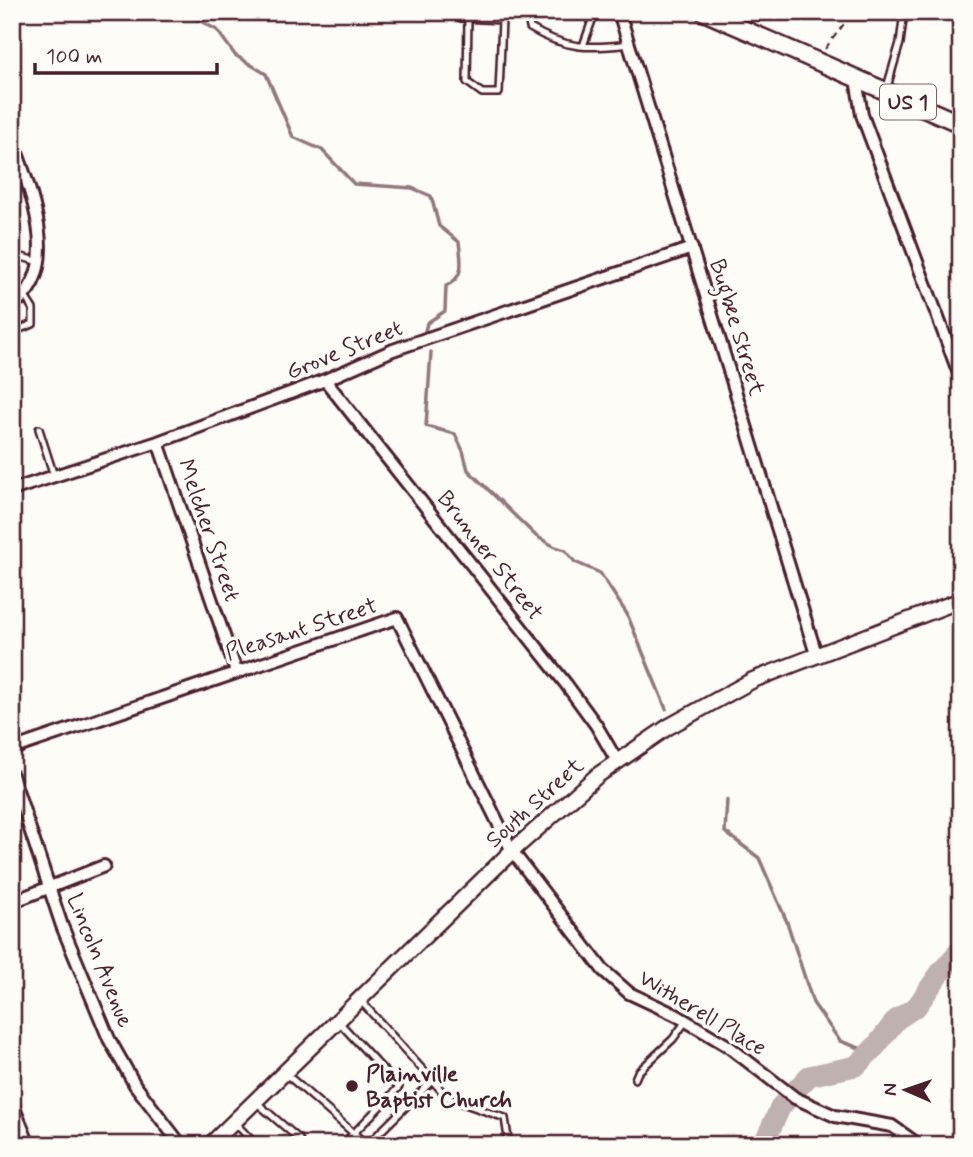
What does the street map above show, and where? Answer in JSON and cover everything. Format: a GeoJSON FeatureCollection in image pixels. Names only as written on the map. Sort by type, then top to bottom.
{"type":"FeatureCollection","features":[{"type":"Feature","properties":{"kind":"main road","name":"US 1"},"geometry":{"type":"LineString","coordinates":[[704,12],[961,124]]}},
{"type":"Feature","properties":{"kind":"main road","name":"South Street"},"geometry":{"type":"LineString","coordinates":[[210,1145],[512,852],[578,791],[617,761],[668,727],[726,694],[816,654],[961,600]]}},
{"type":"Feature","properties":{"kind":"street","name":"Bugbee Street"},"geometry":{"type":"LineString","coordinates":[[619,12],[816,654]]}},
{"type":"Feature","properties":{"kind":"street"},"geometry":{"type":"LineString","coordinates":[[856,79],[862,115],[961,379]]}},
{"type":"Feature","properties":{"kind":"street"},"geometry":{"type":"LineString","coordinates":[[12,139],[34,202],[40,235],[39,262],[33,285],[12,305]]}},
{"type":"Feature","properties":{"kind":"street","name":"Grove Street"},"geometry":{"type":"LineString","coordinates":[[12,489],[158,442],[325,380],[393,351],[692,248]]}},
{"type":"Feature","properties":{"kind":"street","name":"Brunner Street"},"geometry":{"type":"LineString","coordinates":[[325,380],[574,695],[617,761]]}},
{"type":"Feature","properties":{"kind":"street","name":"Melcher Street"},"geometry":{"type":"LineString","coordinates":[[158,442],[236,671]]}},
{"type":"Feature","properties":{"kind":"street","name":"Pleasant Street"},"geometry":{"type":"LineString","coordinates":[[12,749],[397,618],[512,852]]}},
{"type":"Feature","properties":{"kind":"street","name":"Lincoln Avenue"},"geometry":{"type":"LineString","coordinates":[[12,775],[62,926],[117,1054],[135,1085],[181,1145]]}},
{"type":"Feature","properties":{"kind":"street","name":"Witherell Place"},"geometry":{"type":"LineString","coordinates":[[512,852],[603,970],[637,998],[686,1021],[727,1046],[792,1095],[835,1116],[892,1126],[919,1145]]}},
{"type":"Feature","properties":{"kind":"street"},"geometry":{"type":"LineString","coordinates":[[12,902],[104,866]]}},
{"type":"Feature","properties":{"kind":"street"},"geometry":{"type":"LineString","coordinates":[[12,1103],[29,1145]]}},
{"type":"Feature","properties":{"kind":"lane"},"geometry":{"type":"LineString","coordinates":[[461,12],[461,18],[468,18],[502,20],[499,93],[482,93],[467,82],[468,18]]}},
{"type":"Feature","properties":{"kind":"lane"},"geometry":{"type":"LineString","coordinates":[[527,12],[530,28],[551,40],[590,48],[629,44]]}},
{"type":"Feature","properties":{"kind":"lane"},"geometry":{"type":"LineString","coordinates":[[583,47],[595,12]]}},
{"type":"Feature","properties":{"kind":"lane"},"geometry":{"type":"LineString","coordinates":[[885,92],[900,43],[904,12]]}},
{"type":"Feature","properties":{"kind":"lane"},"geometry":{"type":"LineString","coordinates":[[12,254],[39,262]]}},
{"type":"Feature","properties":{"kind":"lane"},"geometry":{"type":"LineString","coordinates":[[12,332],[33,324],[33,309],[24,295]]}},
{"type":"Feature","properties":{"kind":"lane"},"geometry":{"type":"LineString","coordinates":[[39,429],[54,476]]}},
{"type":"Feature","properties":{"kind":"lane"},"geometry":{"type":"LineString","coordinates":[[360,1000],[448,1098],[505,1118],[508,1138],[502,1145]]}},
{"type":"Feature","properties":{"kind":"lane"},"geometry":{"type":"LineString","coordinates":[[338,1021],[400,1087],[345,1145]]}},
{"type":"Feature","properties":{"kind":"lane"},"geometry":{"type":"LineString","coordinates":[[635,1079],[638,1072],[673,1039],[686,1021]]}},
{"type":"Feature","properties":{"kind":"lane"},"geometry":{"type":"LineString","coordinates":[[285,1073],[367,1145],[431,1079]]}},
{"type":"Feature","properties":{"kind":"lane"},"geometry":{"type":"LineString","coordinates":[[256,1102],[299,1139],[301,1145]]}},
{"type":"Feature","properties":{"kind":"lane"},"geometry":{"type":"LineString","coordinates":[[234,1122],[256,1145]]}},
{"type":"Feature","properties":{"kind":"path"},"geometry":{"type":"LineString","coordinates":[[814,60],[828,47],[853,12]]}},
{"type":"Feature","properties":{"kind":"waterway"},"geometry":{"type":"LineString","coordinates":[[192,12],[193,17],[217,30],[235,55],[266,74],[293,137],[322,150],[354,184],[412,188],[431,196],[439,226],[459,242],[461,267],[457,278],[446,286],[445,311],[427,323],[425,331]]}},
{"type":"Feature","properties":{"kind":"waterway"},"geometry":{"type":"LineString","coordinates":[[431,352],[426,426],[455,434],[468,470],[536,536],[565,550],[575,562],[600,573],[627,614],[666,709]]}},
{"type":"Feature","properties":{"kind":"waterway"},"geometry":{"type":"LineString","coordinates":[[727,800],[725,832],[759,858],[787,922],[813,1003],[840,1041],[870,1052]]}},
{"type":"Feature","properties":{"kind":"waterway"},"geometry":{"type":"LineString","coordinates":[[763,1145],[781,1106],[809,1076],[856,1066],[896,1020],[917,1006],[961,949]]}},
{"type":"Feature","properties":{"kind":"place","name":"Plainville Baptist Church"},"geometry":{"type":"Point","coordinates":[352,1086]}}]}
